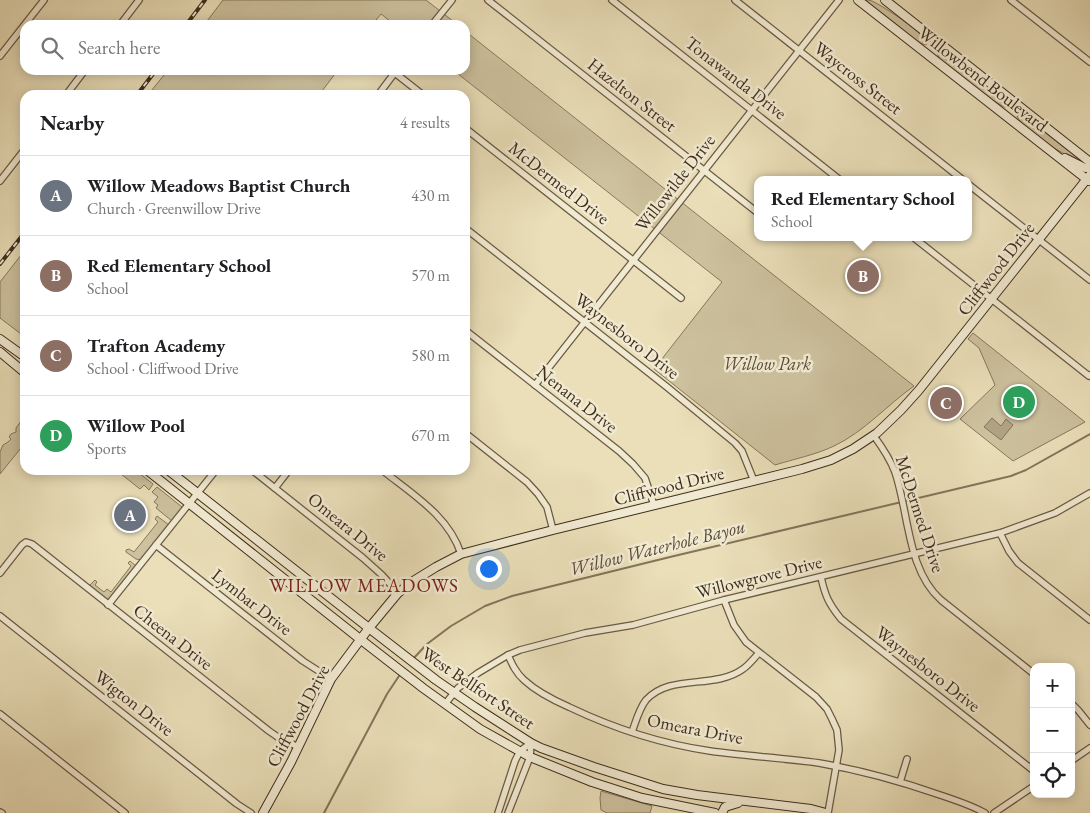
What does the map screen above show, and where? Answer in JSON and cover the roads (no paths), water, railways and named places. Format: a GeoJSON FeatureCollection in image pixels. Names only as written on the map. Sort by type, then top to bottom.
{"type":"FeatureCollection","features":[{"type":"Feature","properties":{"kind":"main road","name":"Willowbend Boulevard"},"geometry":{"type":"LineString","coordinates":[[858,0],[1089,179]]}},
{"type":"Feature","properties":{"kind":"main road"},"geometry":{"type":"LineString","coordinates":[[878,0],[896,9]]}},
{"type":"Feature","properties":{"kind":"main road","name":"Willowbend Boulevard"},"geometry":{"type":"LineString","coordinates":[[885,0],[1090,162]]}},
{"type":"Feature","properties":{"kind":"main road"},"geometry":{"type":"LineString","coordinates":[[928,54],[938,42]]}},
{"type":"Feature","properties":{"kind":"main road"},"geometry":{"type":"LineString","coordinates":[[1007,117],[1017,104]]}},
{"type":"Feature","properties":{"kind":"main road"},"geometry":{"type":"LineString","coordinates":[[1050,150],[1085,168],[1090,168]]}},
{"type":"Feature","properties":{"kind":"main road","name":"Cliffwood Drive"},"geometry":{"type":"LineString","coordinates":[[262,813],[299,747],[331,679],[368,628],[398,593],[429,571],[461,554],[802,469],[831,460],[853,449],[874,436],[919,390],[1089,179]]}},
{"type":"Feature","properties":{"kind":"main road"},"geometry":{"type":"LineString","coordinates":[[0,338],[20,353]]}},
{"type":"Feature","properties":{"kind":"main road"},"geometry":{"type":"LineString","coordinates":[[0,352],[20,369]]}},
{"type":"Feature","properties":{"kind":"main road","name":"West Bellfort Street"},"geometry":{"type":"LineString","coordinates":[[154,475],[415,682],[480,729],[530,757],[592,782],[660,802],[715,813]]}},
{"type":"Feature","properties":{"kind":"main road","name":"West Bellfort Street"},"geometry":{"type":"LineString","coordinates":[[174,475],[368,628],[454,693],[540,748],[663,789],[811,809],[827,813]]}},
{"type":"Feature","properties":{"kind":"main road"},"geometry":{"type":"LineString","coordinates":[[276,572],[284,562]]}},
{"type":"Feature","properties":{"kind":"main road"},"geometry":{"type":"LineString","coordinates":[[660,802],[663,789]]}},
{"type":"Feature","properties":{"kind":"main road"},"geometry":{"type":"LineString","coordinates":[[722,813],[725,807],[729,805],[750,802]]}},
{"type":"Feature","properties":{"kind":"street"},"geometry":{"type":"LineString","coordinates":[[28,20],[44,0]]}},
{"type":"Feature","properties":{"kind":"street"},"geometry":{"type":"LineString","coordinates":[[124,20],[139,0]]}},
{"type":"Feature","properties":{"kind":"street"},"geometry":{"type":"LineString","coordinates":[[436,20],[452,0]]}},
{"type":"Feature","properties":{"kind":"street","name":"Hazelton Street"},"geometry":{"type":"LineString","coordinates":[[488,0],[754,210]]}},
{"type":"Feature","properties":{"kind":"street","name":"Tonawanda Drive"},"geometry":{"type":"LineString","coordinates":[[612,0],[835,176]]}},
{"type":"Feature","properties":{"kind":"street","name":"Waycross Street"},"geometry":{"type":"LineString","coordinates":[[734,0],[958,176]]}},
{"type":"Feature","properties":{"kind":"street","name":"Willowilde Drive"},"geometry":{"type":"LineString","coordinates":[[535,386],[839,0]]}},
{"type":"Feature","properties":{"kind":"street"},"geometry":{"type":"LineString","coordinates":[[1011,0],[1090,62]]}},
{"type":"Feature","properties":{"kind":"street"},"geometry":{"type":"LineString","coordinates":[[0,56],[20,31]]}},
{"type":"Feature","properties":{"kind":"street"},"geometry":{"type":"LineString","coordinates":[[70,90],[81,75]]}},
{"type":"Feature","properties":{"kind":"street"},"geometry":{"type":"LineString","coordinates":[[382,90],[393,75]]}},
{"type":"Feature","properties":{"kind":"street"},"geometry":{"type":"LineString","coordinates":[[400,75],[417,90]]}},
{"type":"Feature","properties":{"kind":"street","name":"McDermed Drive"},"geometry":{"type":"LineString","coordinates":[[470,132],[681,298]]}},
{"type":"Feature","properties":{"kind":"street"},"geometry":{"type":"LineString","coordinates":[[0,181],[20,155]]}},
{"type":"Feature","properties":{"kind":"street"},"geometry":{"type":"LineString","coordinates":[[972,187],[1090,280]]}},
{"type":"Feature","properties":{"kind":"street","name":"Waynesboro Drive"},"geometry":{"type":"LineString","coordinates":[[470,232],[735,442],[742,451],[754,481]]}},
{"type":"Feature","properties":{"kind":"street"},"geometry":{"type":"LineString","coordinates":[[918,241],[1090,375]]}},
{"type":"Feature","properties":{"kind":"street","name":"Nenana Drive"},"geometry":{"type":"LineString","coordinates":[[470,334],[633,464],[645,478],[654,505]]}},
{"type":"Feature","properties":{"kind":"street","name":"McDermed Drive"},"geometry":{"type":"LineString","coordinates":[[874,436],[889,458],[894,470],[914,554],[926,583],[935,596],[1030,671]]}},
{"type":"Feature","properties":{"kind":"street"},"geometry":{"type":"LineString","coordinates":[[470,437],[527,482],[538,494],[547,507],[553,530]]}},
{"type":"Feature","properties":{"kind":"street"},"geometry":{"type":"LineString","coordinates":[[108,605],[212,475]]}},
{"type":"Feature","properties":{"kind":"street","name":"Omeara Drive"},"geometry":{"type":"LineString","coordinates":[[258,475],[363,558],[398,593]]}},
{"type":"Feature","properties":{"kind":"street"},"geometry":{"type":"LineString","coordinates":[[275,488],[285,475]]}},
{"type":"Feature","properties":{"kind":"street"},"geometry":{"type":"LineString","coordinates":[[388,475],[431,509],[445,523],[461,554]]}},
{"type":"Feature","properties":{"kind":"street","name":"Willowgrove Drive"},"geometry":{"type":"LineString","coordinates":[[445,704],[458,688],[478,673],[508,655],[546,642],[633,625],[724,600],[1000,533],[1055,512],[1090,493]]}},
{"type":"Feature","properties":{"kind":"street"},"geometry":{"type":"LineString","coordinates":[[1000,533],[1009,551],[1018,563],[1090,620]]}},
{"type":"Feature","properties":{"kind":"street","name":"Cheena Drive"},"geometry":{"type":"LineString","coordinates":[[0,573],[22,545],[26,542],[32,544],[269,731],[282,740],[299,747]]}},
{"type":"Feature","properties":{"kind":"street","name":"Lymbar Drive"},"geometry":{"type":"LineString","coordinates":[[156,545],[303,661],[331,679]]}},
{"type":"Feature","properties":{"kind":"street","name":"Waynesboro Drive"},"geometry":{"type":"LineString","coordinates":[[821,577],[824,593],[832,608],[841,619],[1030,768]]}},
{"type":"Feature","properties":{"kind":"street"},"geometry":{"type":"LineString","coordinates":[[724,600],[739,634],[746,642],[816,697],[827,709],[837,730],[839,740],[839,750],[827,813]]}},
{"type":"Feature","properties":{"kind":"street","name":"Wigton Drive"},"geometry":{"type":"LineString","coordinates":[[0,616],[250,813]]}},
{"type":"Feature","properties":{"kind":"street"},"geometry":{"type":"LineString","coordinates":[[632,732],[641,708],[646,700],[656,692],[671,686],[718,680],[726,677],[743,670],[759,652]]}},
{"type":"Feature","properties":{"kind":"street","name":"Omeara Drive"},"geometry":{"type":"LineString","coordinates":[[508,655],[519,675],[542,694],[591,718],[632,732],[667,742],[709,750],[818,763],[836,767],[900,782],[969,805],[985,813]]}},
{"type":"Feature","properties":{"kind":"street"},"geometry":{"type":"LineString","coordinates":[[1075,707],[1090,725]]}},
{"type":"Feature","properties":{"kind":"street"},"geometry":{"type":"LineString","coordinates":[[0,714],[125,813]]}},
{"type":"Feature","properties":{"kind":"street"},"geometry":{"type":"LineString","coordinates":[[498,813],[515,761],[520,751],[531,742]]}},
{"type":"Feature","properties":{"kind":"street"},"geometry":{"type":"LineString","coordinates":[[508,813],[530,757],[531,742]]}},
{"type":"Feature","properties":{"kind":"street"},"geometry":{"type":"LineString","coordinates":[[1075,758],[1090,748]]}},
{"type":"Feature","properties":{"kind":"street"},"geometry":{"type":"LineString","coordinates":[[900,782],[907,758]]}},
{"type":"Feature","properties":{"kind":"street"},"geometry":{"type":"LineString","coordinates":[[994,813],[1030,789]]}},
{"type":"Feature","properties":{"kind":"waterway","name":"Willow Waterhole Bayou"},"geometry":{"type":"LineString","coordinates":[[412,660],[427,644],[451,626],[485,606],[512,596],[1011,476],[1026,470],[1090,434]]}},
{"type":"Feature","properties":{"kind":"waterway","name":"Willow Waterhole Bayou"},"geometry":{"type":"LineString","coordinates":[[324,813],[387,694],[401,673]]}},
{"type":"Feature","properties":{"kind":"railway"},"geometry":{"type":"LineString","coordinates":[[190,20],[205,0]]}},
{"type":"Feature","properties":{"kind":"railway"},"geometry":{"type":"LineString","coordinates":[[141,90],[152,75]]}},
{"type":"Feature","properties":{"kind":"railway"},"geometry":{"type":"LineString","coordinates":[[0,264],[20,238]]}},
{"type":"Feature","properties":{"kind":"place","name":"Red Elementary School"},"geometry":{"type":"Point","coordinates":[863,276]}},
{"type":"Feature","properties":{"kind":"place","name":"Willow Pool"},"geometry":{"type":"Point","coordinates":[1019,402]}},
{"type":"Feature","properties":{"kind":"place","name":"Trafton Academy"},"geometry":{"type":"Point","coordinates":[946,403]}},
{"type":"Feature","properties":{"kind":"place","name":"Willow Meadows Baptist Church"},"geometry":{"type":"Point","coordinates":[130,515]}},
{"type":"Feature","properties":{"kind":"district","name":"WILLOW MEADOWS"},"geometry":{"type":"Point","coordinates":[364,585]}},
{"type":"Feature","properties":{"kind":"park label","name":"Willow Park"},"geometry":{"type":"Point","coordinates":[767,364]}}]}
